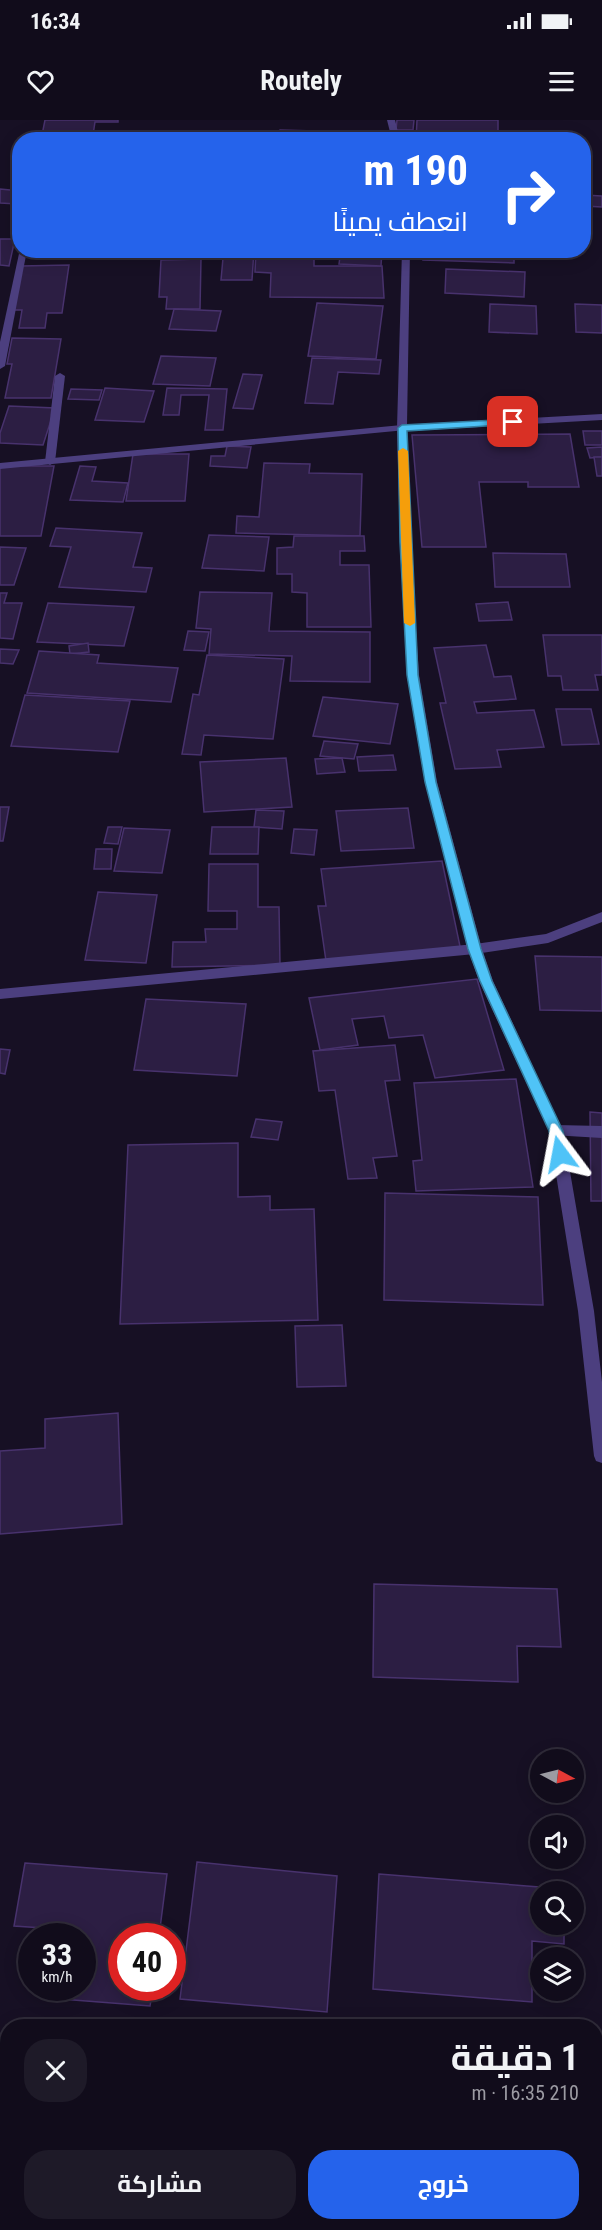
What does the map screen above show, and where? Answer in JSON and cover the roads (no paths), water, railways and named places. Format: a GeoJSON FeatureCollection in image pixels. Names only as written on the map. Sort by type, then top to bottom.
{"type":"FeatureCollection","features":[{"type":"Feature","properties":{"kind":"street"},"geometry":{"type":"LineString","coordinates":[[0,366],[21,258]]}},
{"type":"Feature","properties":{"kind":"street"},"geometry":{"type":"LineString","coordinates":[[406,258],[402,428],[412,675],[430,782],[475,949],[486,981],[556,1131],[586,1311],[602,1456]]}},
{"type":"Feature","properties":{"kind":"street"},"geometry":{"type":"LineString","coordinates":[[50,462],[60,376]]}},
{"type":"Feature","properties":{"kind":"street"},"geometry":{"type":"LineString","coordinates":[[0,466],[402,428],[602,417]]}},
{"type":"Feature","properties":{"kind":"street"},"geometry":{"type":"LineString","coordinates":[[0,994],[475,949],[548,938],[602,917]]}},
{"type":"Feature","properties":{"kind":"street"},"geometry":{"type":"LineString","coordinates":[[556,1131],[602,1132]]}}]}
